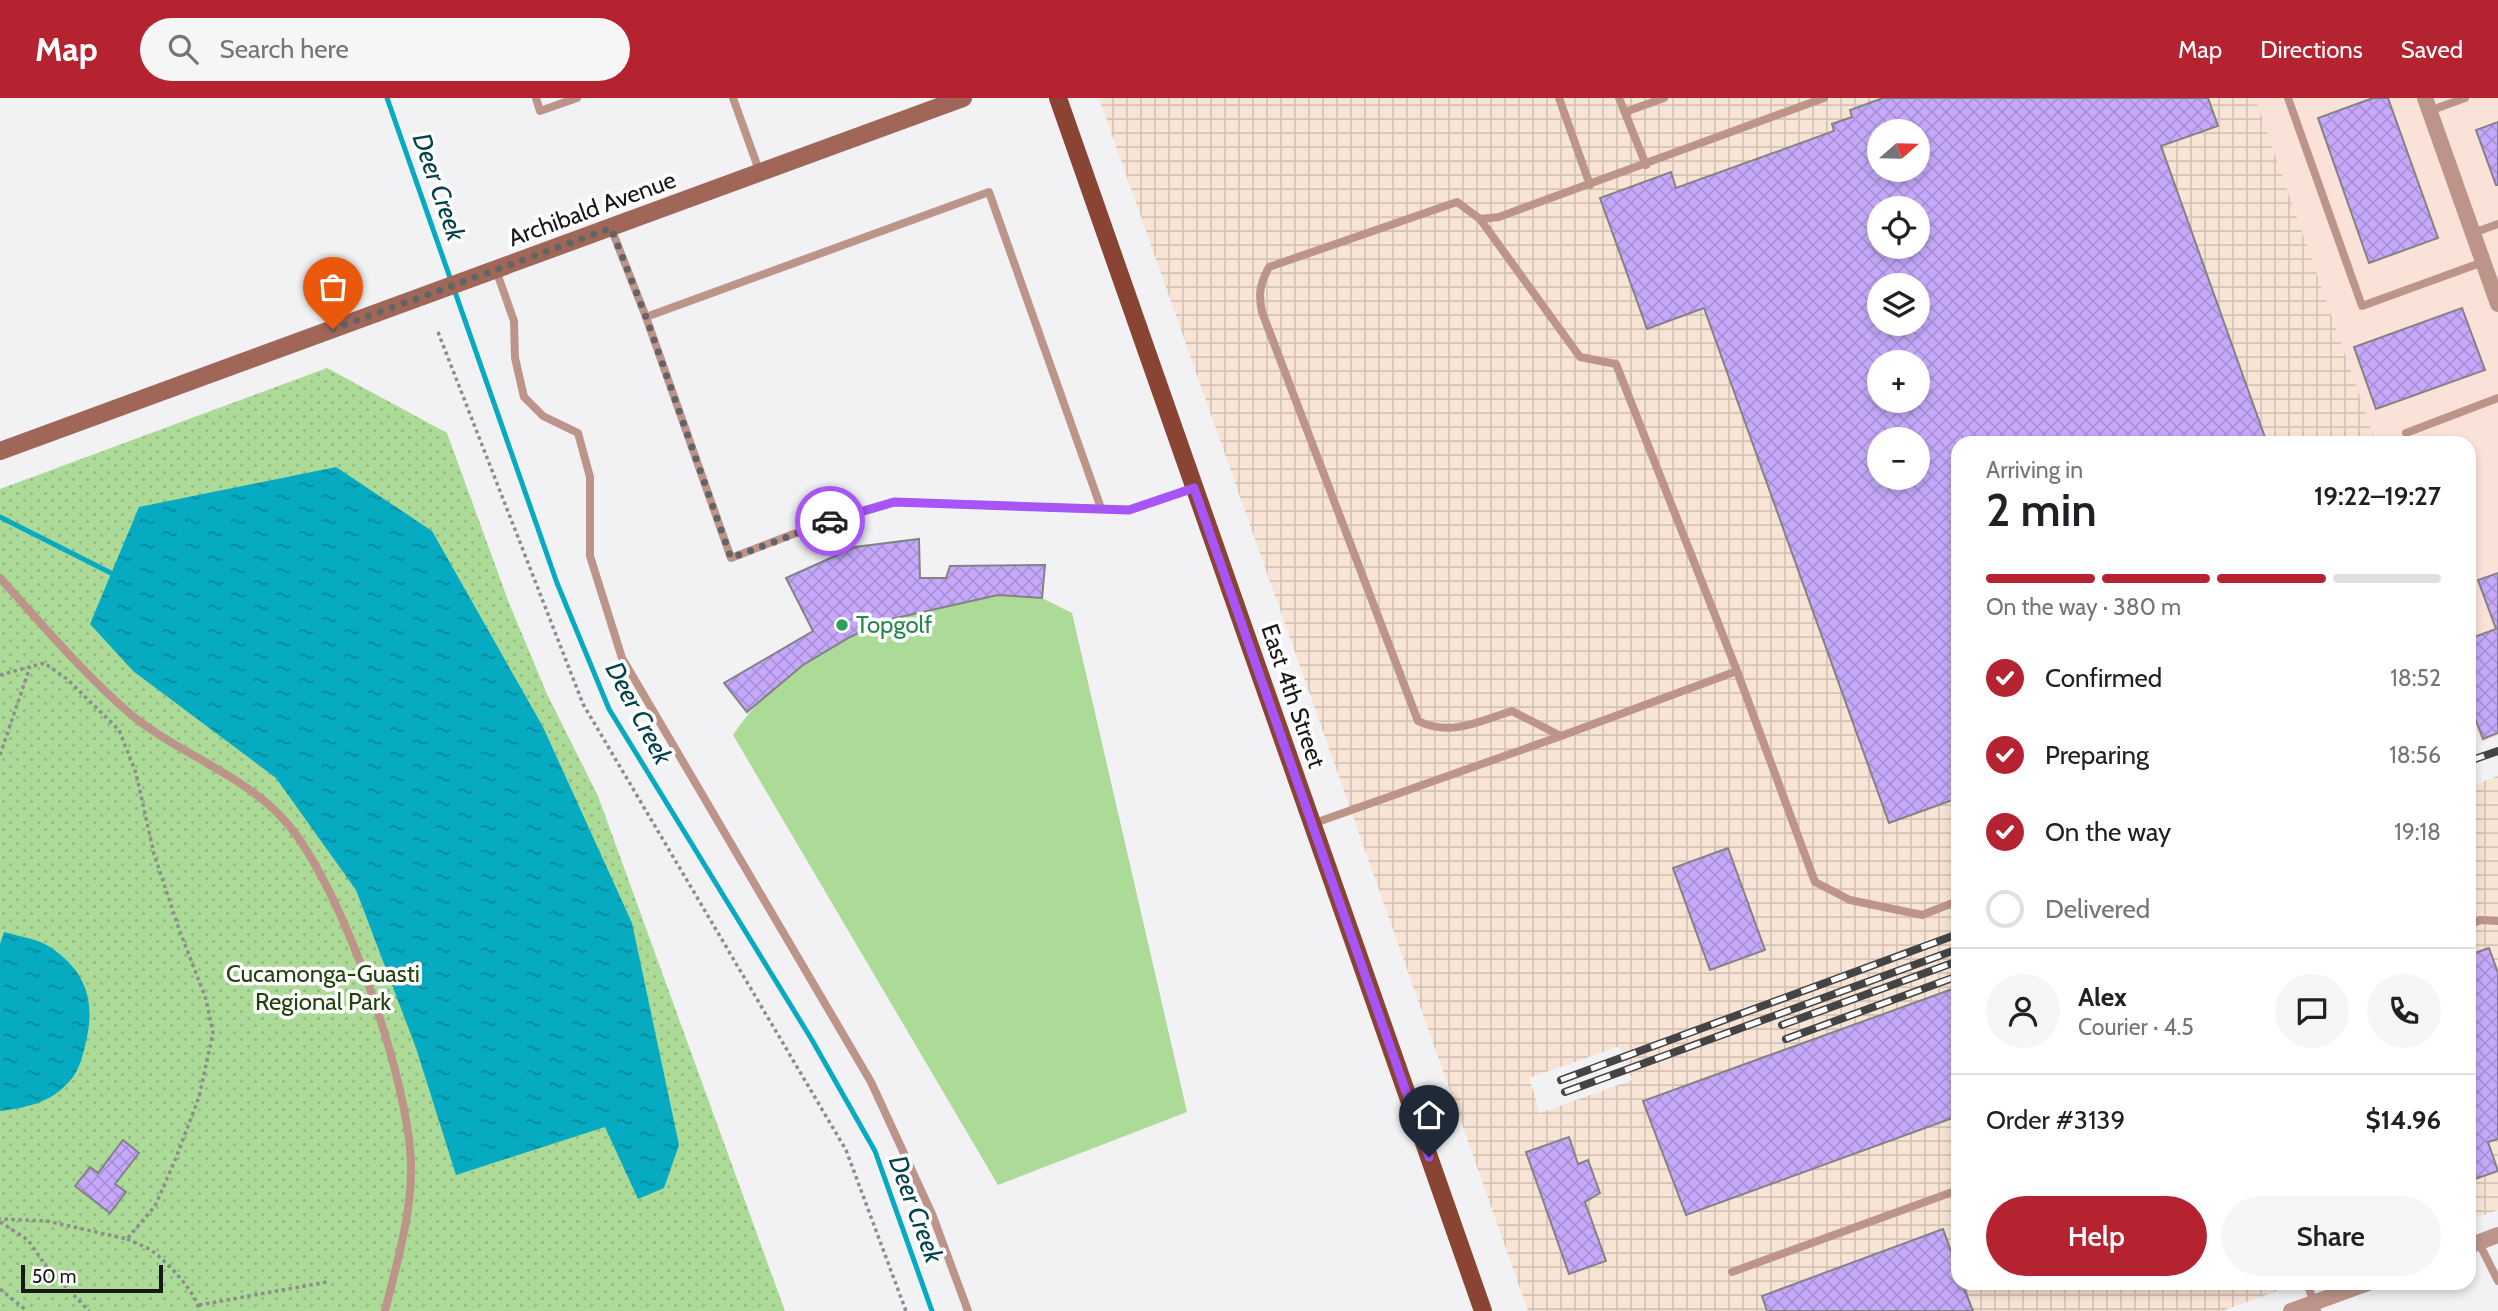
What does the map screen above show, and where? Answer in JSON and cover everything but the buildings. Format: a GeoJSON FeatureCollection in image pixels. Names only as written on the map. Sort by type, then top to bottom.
{"type":"FeatureCollection","features":[{"type":"Feature","properties":{"kind":"main road","name":"Archibald Avenue"},"geometry":{"type":"LineString","coordinates":[[0,451],[963,98]]}},
{"type":"Feature","properties":{"kind":"main road","name":"East 4th Street"},"geometry":{"type":"LineString","coordinates":[[1058,98],[1483,1311]]}},
{"type":"Feature","properties":{"kind":"street"},"geometry":{"type":"LineString","coordinates":[[2427,105],[2498,304]]}},
{"type":"Feature","properties":{"kind":"street"},"geometry":{"type":"LineString","coordinates":[[2476,1243],[2498,1235]]}},
{"type":"Feature","properties":{"kind":"street"},"geometry":{"type":"LineString","coordinates":[[2291,1311],[2316,1307],[2353,1290]]}},
{"type":"Feature","properties":{"kind":"lane"},"geometry":{"type":"LineString","coordinates":[[536,98],[540,111],[577,98]]}},
{"type":"Feature","properties":{"kind":"lane"},"geometry":{"type":"LineString","coordinates":[[733,98],[760,173]]}},
{"type":"Feature","properties":{"kind":"lane"},"geometry":{"type":"LineString","coordinates":[[1559,98],[1590,185]]}},
{"type":"Feature","properties":{"kind":"lane"},"geometry":{"type":"LineString","coordinates":[[1619,98],[1646,165]]}},
{"type":"Feature","properties":{"kind":"lane"},"geometry":{"type":"LineString","coordinates":[[1625,112],[1664,98]]}},
{"type":"Feature","properties":{"kind":"lane"},"geometry":{"type":"LineString","coordinates":[[1480,219],[1499,218],[1824,98]]}},
{"type":"Feature","properties":{"kind":"lane"},"geometry":{"type":"LineString","coordinates":[[2288,98],[2362,306],[2483,262]]}},
{"type":"Feature","properties":{"kind":"lane"},"geometry":{"type":"LineString","coordinates":[[2427,105],[2465,98]]}},
{"type":"Feature","properties":{"kind":"lane"},"geometry":{"type":"LineString","coordinates":[[646,317],[989,192],[1101,508]]}},
{"type":"Feature","properties":{"kind":"lane"},"geometry":{"type":"LineString","coordinates":[[1562,736],[1512,710],[1460,728],[1435,729],[1419,721],[1262,312],[1258,292],[1269,267],[1457,202],[1480,219],[1580,357],[1616,364],[1737,671],[1815,882],[1850,900],[1922,915],[1951,904]]}},
{"type":"Feature","properties":{"kind":"lane"},"geometry":{"type":"LineString","coordinates":[[2473,233],[2498,223]]}},
{"type":"Feature","properties":{"kind":"lane"},"geometry":{"type":"LineString","coordinates":[[611,228],[646,317],[731,558],[822,523],[894,502],[1129,510],[1194,488]]}},
{"type":"Feature","properties":{"kind":"lane"},"geometry":{"type":"LineString","coordinates":[[496,270],[514,321],[515,358],[523,397],[543,416],[579,433],[590,477],[590,556],[622,658],[871,1082],[932,1214],[968,1311]]}},
{"type":"Feature","properties":{"kind":"lane"},"geometry":{"type":"LineString","coordinates":[[2406,433],[2498,398]]}},
{"type":"Feature","properties":{"kind":"lane"},"geometry":{"type":"LineString","coordinates":[[0,578],[129,713],[237,782],[283,819],[311,854],[330,890],[382,1027],[406,1124],[411,1171],[400,1253],[385,1311]]}},
{"type":"Feature","properties":{"kind":"lane"},"geometry":{"type":"LineString","coordinates":[[1312,824],[1737,671]]}},
{"type":"Feature","properties":{"kind":"lane"},"geometry":{"type":"LineString","coordinates":[[2476,922],[2498,921]]}},
{"type":"Feature","properties":{"kind":"lane"},"geometry":{"type":"LineString","coordinates":[[1732,1272],[1951,1193]]}},
{"type":"Feature","properties":{"kind":"lane"},"geometry":{"type":"LineString","coordinates":[[2476,1247],[2498,1280]]}},
{"type":"Feature","properties":{"kind":"lane"},"geometry":{"type":"LineString","coordinates":[[2310,1290],[2316,1307]]}},
{"type":"Feature","properties":{"kind":"path"},"geometry":{"type":"LineString","coordinates":[[438,332],[583,704],[846,1150],[906,1311]]}},
{"type":"Feature","properties":{"kind":"path"},"geometry":{"type":"LineString","coordinates":[[0,676],[44,663],[67,679],[119,730],[136,773],[154,854],[206,999],[213,1033],[199,1097],[155,1206],[127,1239]]}},
{"type":"Feature","properties":{"kind":"path"},"geometry":{"type":"LineString","coordinates":[[0,755],[30,667]]}},
{"type":"Feature","properties":{"kind":"path"},"geometry":{"type":"LineString","coordinates":[[0,1220],[47,1221],[127,1239],[152,1251],[178,1277],[199,1305],[199,1311]]}},
{"type":"Feature","properties":{"kind":"path"},"geometry":{"type":"LineString","coordinates":[[0,1220],[28,1240],[46,1266],[89,1311]]}},
{"type":"Feature","properties":{"kind":"path"},"geometry":{"type":"LineString","coordinates":[[199,1305],[327,1282]]}},
{"type":"Feature","properties":{"kind":"path"},"geometry":{"type":"LineString","coordinates":[[0,1289],[27,1311]]}},
{"type":"Feature","properties":{"kind":"shaded area"},"geometry":{"type":"Polygon","coordinates":[[[1099,98],[2255,98],[2374,436],[1951,436],[1951,1290],[2280,1290],[2222,1311],[1528,1311],[1099,98]],[[1620,1046],[1529,1078],[1540,1113],[1632,1080],[1620,1046]]]}},
{"type":"Feature","properties":{"kind":"shaded area"},"geometry":{"type":"Polygon","coordinates":[[[2254,98],[2498,98],[2498,736],[2481,742],[2476,729],[2476,436],[2372,436],[2254,98]]]}},
{"type":"Feature","properties":{"kind":"shaded area"},"geometry":{"type":"Polygon","coordinates":[[[2498,776],[2498,1210],[2476,1218],[2476,784],[2498,776]]]}},
{"type":"Feature","properties":{"kind":"green space","name":"Cucamonga-Guasti Regional Park"},"geometry":{"type":"Polygon","coordinates":[[[327,368],[447,433],[509,603],[547,694],[598,796],[785,1311],[0,1311],[0,489],[327,368]]]}},
{"type":"Feature","properties":{"kind":"green space"},"geometry":{"type":"Polygon","coordinates":[[[998,595],[1042,598],[1072,613],[1187,1112],[998,1185],[733,735],[763,698],[781,681],[844,639],[901,616],[998,595]]]}},
{"type":"Feature","properties":{"kind":"water"},"geometry":{"type":"Polygon","coordinates":[[[336,467],[432,531],[543,727],[632,923],[679,1145],[664,1188],[638,1199],[605,1127],[456,1175],[416,1048],[356,890],[276,778],[133,671],[90,624],[139,507],[336,467]]]}},
{"type":"Feature","properties":{"kind":"water"},"geometry":{"type":"Polygon","coordinates":[[[4,932],[50,947],[74,968],[86,992],[89,1019],[82,1059],[68,1083],[37,1103],[0,1111],[0,944],[4,932]]]}},
{"type":"Feature","properties":{"kind":"waterway","name":"Deer Creek"},"geometry":{"type":"LineString","coordinates":[[387,98],[557,583],[609,709],[812,1040],[875,1151],[932,1311]]}},
{"type":"Feature","properties":{"kind":"waterway"},"geometry":{"type":"LineString","coordinates":[[0,517],[111,573]]}},
{"type":"Feature","properties":{"kind":"railway"},"geometry":{"type":"LineString","coordinates":[[2476,759],[2498,751]]}},
{"type":"Feature","properties":{"kind":"railway"},"geometry":{"type":"LineString","coordinates":[[1561,1080],[1951,937]]}},
{"type":"Feature","properties":{"kind":"railway"},"geometry":{"type":"LineString","coordinates":[[1565,1092],[1951,952]]}},
{"type":"Feature","properties":{"kind":"railway"},"geometry":{"type":"LineString","coordinates":[[1782,1025],[1951,964]]}},
{"type":"Feature","properties":{"kind":"railway"},"geometry":{"type":"LineString","coordinates":[[1786,1039],[1951,979]]}},
{"type":"Feature","properties":{"kind":"way so far"},"geometry":{"type":"LineString","coordinates":[[333,329],[611,228],[646,317],[731,558],[830,521]]}},
{"type":"Feature","properties":{"kind":"place","name":"Topgolf"},"geometry":{"type":"Point","coordinates":[842,625]}},
{"type":"Feature","properties":{"kind":"route"},"geometry":{"type":"LineString","coordinates":[[830,521],[894,502],[962,502],[1129,510],[1194,488],[1429,1157]]}}]}
